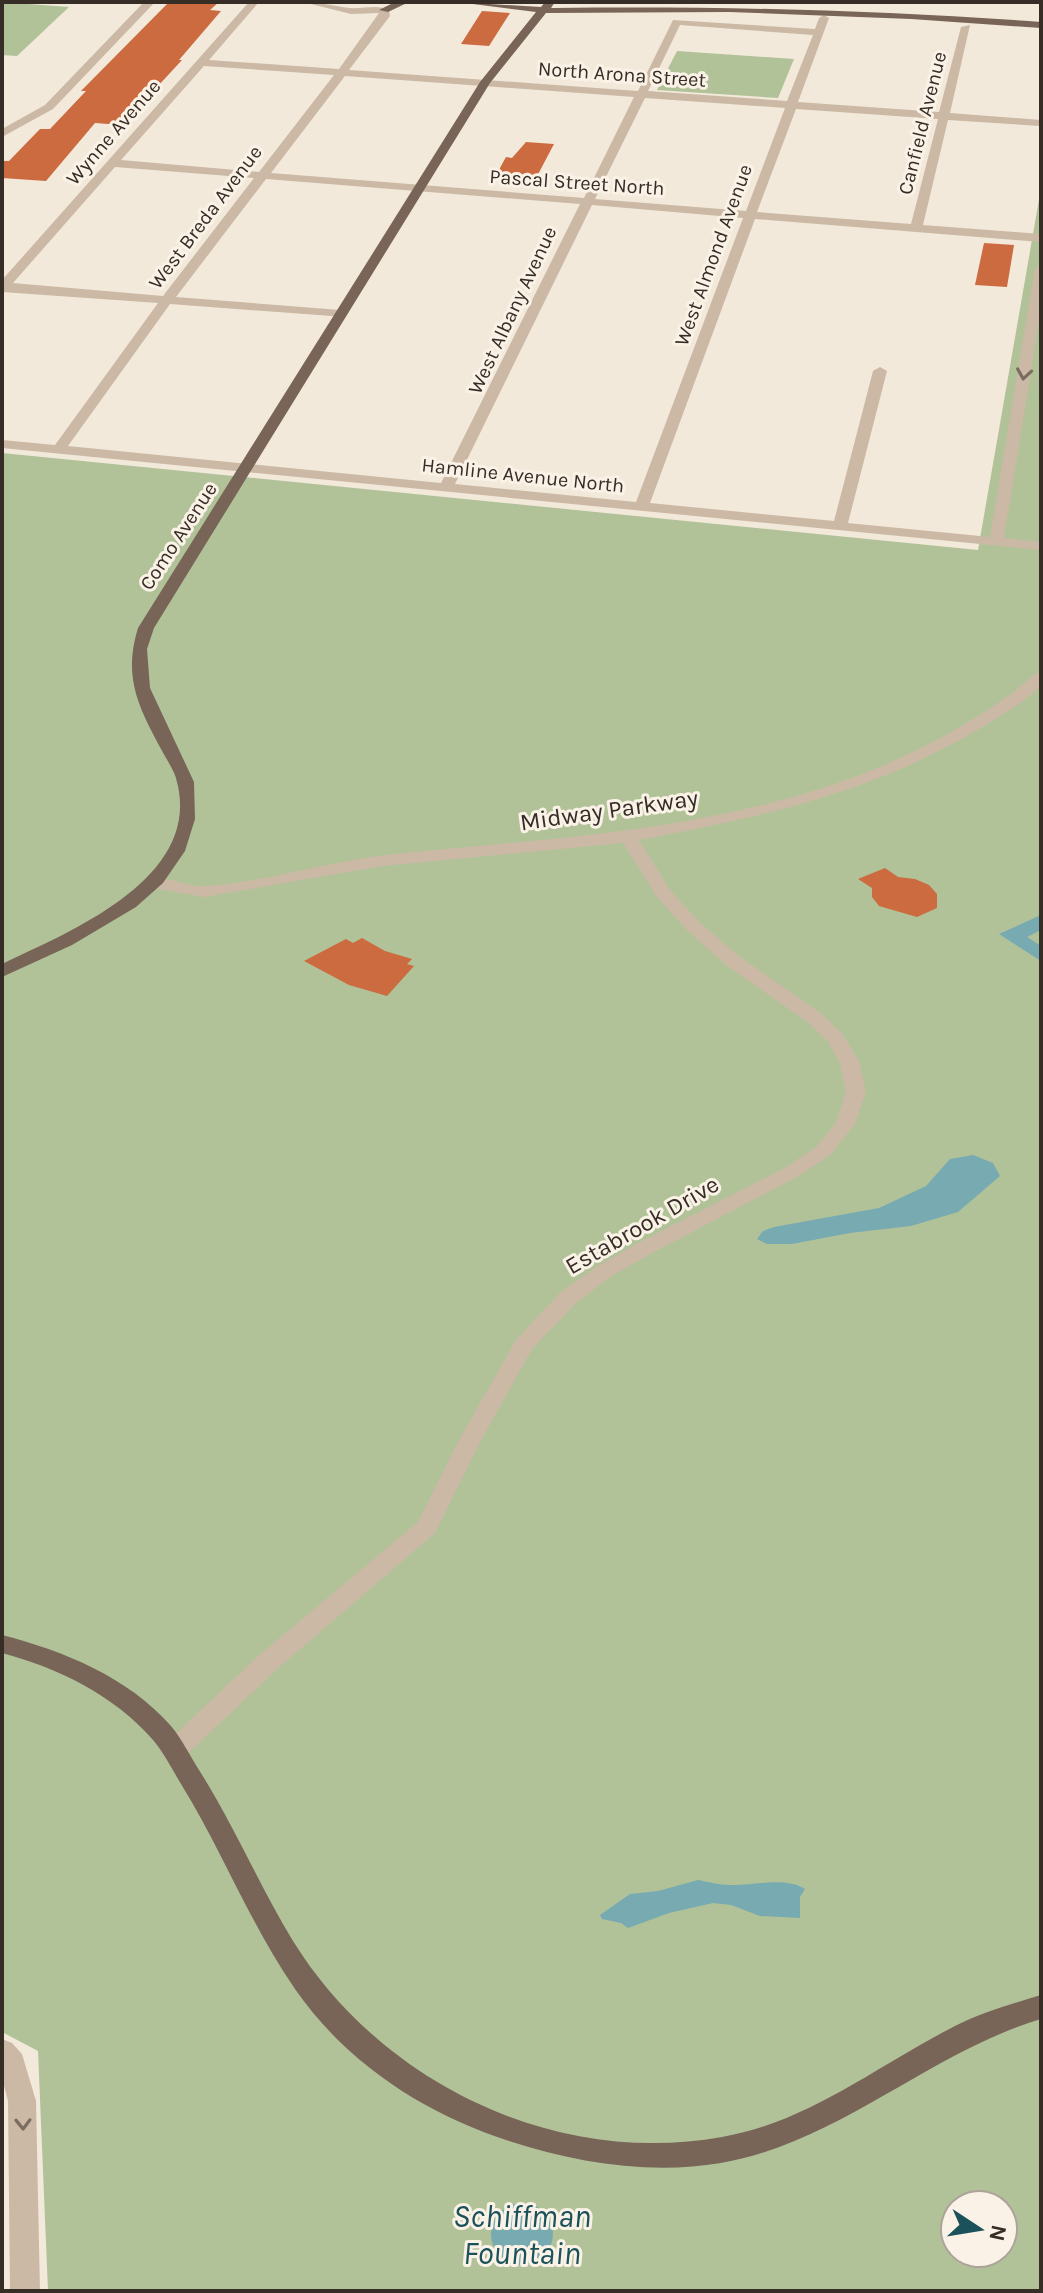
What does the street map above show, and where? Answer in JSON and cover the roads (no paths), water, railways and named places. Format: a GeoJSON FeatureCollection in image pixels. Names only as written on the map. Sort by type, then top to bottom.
{"type":"FeatureCollection","features":[{"type":"Feature","properties":{"kind":"main road"},"geometry":{"type":"LineString","coordinates":[[387,6],[404,2]]}},
{"type":"Feature","properties":{"kind":"main road"},"geometry":{"type":"LineString","coordinates":[[462,2],[911,16]]}},
{"type":"Feature","properties":{"kind":"main road"},"geometry":{"type":"LineString","coordinates":[[716,2],[1041,25]]}},
{"type":"Feature","properties":{"kind":"main road"},"geometry":{"type":"LineString","coordinates":[[793,2],[1041,18]]}},
{"type":"Feature","properties":{"kind":"main road"},"geometry":{"type":"LineString","coordinates":[[859,2],[1041,18]]}},
{"type":"Feature","properties":{"kind":"main road","name":"Como Avenue"},"geometry":{"type":"LineString","coordinates":[[485,82],[488,72],[532,6]]}},
{"type":"Feature","properties":{"kind":"main road","name":"Como Avenue"},"geometry":{"type":"LineString","coordinates":[[2,971],[94,927],[153,883],[180,841],[186,826],[188,796],[180,770],[138,678],[139,645],[152,617],[485,82],[547,6]]}},
{"type":"Feature","properties":{"kind":"main road"},"geometry":{"type":"LineString","coordinates":[[2,1644],[82,1672],[114,1692],[161,1732],[205,1800],[285,1951],[334,2016],[369,2052],[412,2084],[504,2129],[614,2153],[721,2150],[770,2137],[816,2119],[965,2034],[1002,2018],[1041,2007]]}},
{"type":"Feature","properties":{"kind":"street"},"geometry":{"type":"LineString","coordinates":[[2,134],[49,107],[150,2]]}},
{"type":"Feature","properties":{"kind":"street","name":"Wynne Avenue"},"geometry":{"type":"LineString","coordinates":[[2,287],[254,2]]}},
{"type":"Feature","properties":{"kind":"street"},"geometry":{"type":"LineString","coordinates":[[308,2],[351,11],[387,6]]}},
{"type":"Feature","properties":{"kind":"street","name":"West Breda Avenue"},"geometry":{"type":"LineString","coordinates":[[58,450],[168,299],[385,16],[387,6]]}},
{"type":"Feature","properties":{"kind":"street","name":"West Almond Avenue"},"geometry":{"type":"LineString","coordinates":[[641,507],[824,18]]}},
{"type":"Feature","properties":{"kind":"street","name":"West Albany Avenue"},"geometry":{"type":"LineString","coordinates":[[446,487],[677,22],[818,32]]}},
{"type":"Feature","properties":{"kind":"street","name":"Canfield Avenue"},"geometry":{"type":"LineString","coordinates":[[916,228],[966,27]]}},
{"type":"Feature","properties":{"kind":"street","name":"North Arona Street"},"geometry":{"type":"LineString","coordinates":[[199,62],[1041,123]]}},
{"type":"Feature","properties":{"kind":"street","name":"Pascal Street North"},"geometry":{"type":"LineString","coordinates":[[109,163],[1041,238]]}},
{"type":"Feature","properties":{"kind":"street"},"geometry":{"type":"LineString","coordinates":[[996,542],[1041,269]]}},
{"type":"Feature","properties":{"kind":"street"},"geometry":{"type":"LineString","coordinates":[[2,287],[340,314]]}},
{"type":"Feature","properties":{"kind":"street"},"geometry":{"type":"LineString","coordinates":[[840,526],[880,371]]}},
{"type":"Feature","properties":{"kind":"street","name":"Hamline Avenue North"},"geometry":{"type":"LineString","coordinates":[[2,444],[1041,546]]}},
{"type":"Feature","properties":{"kind":"street","name":"Midway Parkway"},"geometry":{"type":"LineString","coordinates":[[153,883],[204,892],[382,861],[628,837],[760,811],[827,793],[932,751],[1012,704],[1041,677]]}},
{"type":"Feature","properties":{"kind":"street","name":"Estabrook Drive"},"geometry":{"type":"LineString","coordinates":[[174,1751],[267,1663],[427,1527],[469,1442],[524,1345],[568,1298],[603,1272],[647,1247],[790,1173],[823,1151],[845,1124],[856,1091],[849,1061],[836,1039],[816,1019],[733,961],[693,926],[663,893],[628,837]]}},
{"type":"Feature","properties":{"kind":"street"},"geometry":{"type":"LineString","coordinates":[[2,2051],[12,2063],[22,2101],[25,2291]]}},
{"type":"Feature","properties":{"kind":"water"},"geometry":{"type":"Polygon","coordinates":[[[1041,915],[1041,930],[1027,937],[1041,946],[1041,961],[999,934],[1041,915]]]}},
{"type":"Feature","properties":{"kind":"water"},"geometry":{"type":"Polygon","coordinates":[[[973,1155],[993,1163],[1000,1176],[958,1212],[911,1226],[792,1244],[767,1244],[757,1239],[763,1231],[774,1227],[879,1208],[926,1186],[950,1159],[973,1155]]]}},
{"type":"Feature","properties":{"kind":"water"},"geometry":{"type":"Polygon","coordinates":[[[698,1880],[726,1885],[779,1882],[797,1885],[805,1889],[800,1897],[800,1918],[760,1916],[731,1905],[713,1903],[669,1913],[628,1928],[621,1923],[602,1919],[600,1915],[630,1894],[658,1891],[698,1880]]]}},
{"type":"Feature","properties":{"kind":"water","name":"Schiffman Fountain"},"geometry":{"type":"Polygon","coordinates":[[[516,2203],[528,2203],[544,2212],[551,2222],[551,2246],[544,2256],[528,2265],[516,2265],[496,2251],[491,2240],[491,2228],[505,2208],[516,2203]]]}}]}
